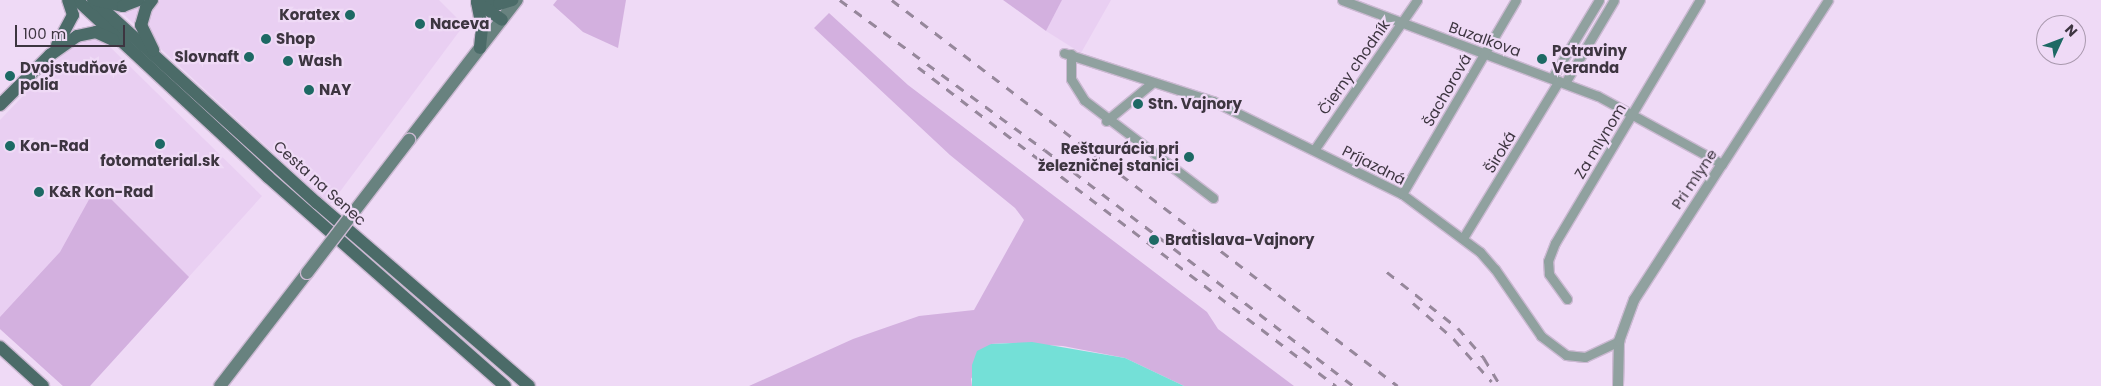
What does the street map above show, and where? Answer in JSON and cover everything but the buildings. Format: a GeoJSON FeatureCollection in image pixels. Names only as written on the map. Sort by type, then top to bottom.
{"type":"FeatureCollection","features":[{"type":"Feature","properties":{"kind":"main road"},"geometry":{"type":"LineString","coordinates":[[0,105],[50,54],[70,23],[73,10],[68,0]]}},
{"type":"Feature","properties":{"kind":"main road","name":"Cesta na Senec"},"geometry":{"type":"LineString","coordinates":[[77,0],[128,50],[338,241],[505,386]]}},
{"type":"Feature","properties":{"kind":"main road"},"geometry":{"type":"LineString","coordinates":[[94,0],[123,6],[139,0]]}},
{"type":"Feature","properties":{"kind":"main road","name":"Cesta na Senec"},"geometry":{"type":"LineString","coordinates":[[94,0],[161,63],[375,254],[529,386]]}},
{"type":"Feature","properties":{"kind":"main road"},"geometry":{"type":"LineString","coordinates":[[152,0],[146,8],[141,25],[161,63]]}},
{"type":"Feature","properties":{"kind":"main road"},"geometry":{"type":"LineString","coordinates":[[476,1],[500,4],[512,0]]}},
{"type":"Feature","properties":{"kind":"main road"},"geometry":{"type":"LineString","coordinates":[[220,386],[517,0]]}},
{"type":"Feature","properties":{"kind":"main road"},"geometry":{"type":"LineString","coordinates":[[476,1],[502,20]]}},
{"type":"Feature","properties":{"kind":"main road"},"geometry":{"type":"LineString","coordinates":[[476,1],[482,28],[480,48]]}},
{"type":"Feature","properties":{"kind":"main road"},"geometry":{"type":"LineString","coordinates":[[50,54],[85,32],[96,32],[128,50]]}},
{"type":"Feature","properties":{"kind":"main road"},"geometry":{"type":"LineString","coordinates":[[0,347],[43,386]]}},
{"type":"Feature","properties":{"kind":"street","name":"Buzalkova"},"geometry":{"type":"LineString","coordinates":[[1342,0],[1559,80],[1632,113],[1722,164]]}},
{"type":"Feature","properties":{"kind":"street","name":"Čierny chodník"},"geometry":{"type":"LineString","coordinates":[[1314,150],[1417,0]]}},
{"type":"Feature","properties":{"kind":"street","name":"Šachorová"},"geometry":{"type":"LineString","coordinates":[[1402,194],[1516,0]]}},
{"type":"Feature","properties":{"kind":"street","name":"Široká"},"geometry":{"type":"LineString","coordinates":[[1559,80],[1598,0]]}},
{"type":"Feature","properties":{"kind":"street","name":"Široká"},"geometry":{"type":"LineString","coordinates":[[1463,238],[1559,80],[1614,0]]}},
{"type":"Feature","properties":{"kind":"street","name":"Za mlynom"},"geometry":{"type":"LineString","coordinates":[[1567,299],[1549,274],[1548,261],[1555,243],[1700,0]]}},
{"type":"Feature","properties":{"kind":"street","name":"Pri mlyne"},"geometry":{"type":"LineString","coordinates":[[1618,386],[1618,341],[1634,300],[1828,0]]}},
{"type":"Feature","properties":{"kind":"street","name":"Príjazdná"},"geometry":{"type":"LineString","coordinates":[[1106,121],[1075,89],[1069,67],[1068,54],[1152,84],[1213,101],[1402,194],[1463,238],[1495,268],[1541,336],[1556,349],[1576,358],[1585,357],[1618,341]]}},
{"type":"Feature","properties":{"kind":"street"},"geometry":{"type":"LineString","coordinates":[[1152,84],[1106,121],[1213,198]]}},
{"type":"Feature","properties":{"kind":"shaded area"},"geometry":{"type":"Polygon","coordinates":[[[108,0],[439,0],[464,25],[330,205],[108,0]]]}},
{"type":"Feature","properties":{"kind":"shaded area"},"geometry":{"type":"Polygon","coordinates":[[[557,0],[626,0],[618,48],[583,32],[553,5],[557,0]]]}},
{"type":"Feature","properties":{"kind":"shaded area"},"geometry":{"type":"Polygon","coordinates":[[[1003,0],[1062,0],[1046,31],[1003,0]]]}},
{"type":"Feature","properties":{"kind":"shaded area"},"geometry":{"type":"Polygon","coordinates":[[[1062,0],[1111,0],[1081,53],[1046,31],[1062,0]]]}},
{"type":"Feature","properties":{"kind":"shaded area"},"geometry":{"type":"Polygon","coordinates":[[[829,13],[908,85],[1207,312],[1218,329],[1294,386],[1184,386],[1125,358],[1063,346],[1007,343],[991,344],[971,379],[972,386],[749,386],[853,339],[919,316],[974,310],[1024,220],[1015,208],[950,155],[814,28],[829,13]]]}},
{"type":"Feature","properties":{"kind":"shaded area"},"geometry":{"type":"Polygon","coordinates":[[[93,38],[104,41],[262,196],[90,386],[63,386],[0,329],[0,120],[69,48],[83,39],[93,38]]]}},
{"type":"Feature","properties":{"kind":"shaded area"},"geometry":{"type":"Polygon","coordinates":[[[97,185],[189,277],[90,386],[63,386],[0,329],[0,317],[60,252],[97,185]]]}},
{"type":"Feature","properties":{"kind":"shaded area"},"geometry":{"type":"Polygon","coordinates":[[[1032,342],[1125,358],[1184,386],[972,386],[972,365],[977,351],[991,344],[1032,342]]]}},
{"type":"Feature","properties":{"kind":"railway"},"geometry":{"type":"LineString","coordinates":[[840,0],[1045,150],[1354,386]]}},
{"type":"Feature","properties":{"kind":"railway"},"geometry":{"type":"LineString","coordinates":[[892,0],[1398,386]]}},
{"type":"Feature","properties":{"kind":"railway"},"geometry":{"type":"LineString","coordinates":[[918,67],[1336,386]]}},
{"type":"Feature","properties":{"kind":"railway"},"geometry":{"type":"LineString","coordinates":[[1387,272],[1458,328],[1484,358],[1501,386]]}},
{"type":"Feature","properties":{"kind":"railway"},"geometry":{"type":"LineString","coordinates":[[1413,303],[1454,339],[1492,382]]}},
{"type":"Feature","properties":{"kind":"place","name":"Koratex"},"geometry":{"type":"Point","coordinates":[350,15]}},
{"type":"Feature","properties":{"kind":"place","name":"Naceva"},"geometry":{"type":"Point","coordinates":[420,24]}},
{"type":"Feature","properties":{"kind":"place","name":"Shop"},"geometry":{"type":"Point","coordinates":[266,39]}},
{"type":"Feature","properties":{"kind":"place","name":"Slovnaft"},"geometry":{"type":"Point","coordinates":[249,57]}},
{"type":"Feature","properties":{"kind":"place","name":"Potraviny Veranda"},"geometry":{"type":"Point","coordinates":[1542,59]}},
{"type":"Feature","properties":{"kind":"place","name":"Wash"},"geometry":{"type":"Point","coordinates":[288,61]}},
{"type":"Feature","properties":{"kind":"place","name":"Dvojstudňové polia"},"geometry":{"type":"Point","coordinates":[10,76]}},
{"type":"Feature","properties":{"kind":"place","name":"NAY"},"geometry":{"type":"Point","coordinates":[309,90]}},
{"type":"Feature","properties":{"kind":"place","name":"Stn. Vajnory"},"geometry":{"type":"Point","coordinates":[1138,104]}},
{"type":"Feature","properties":{"kind":"place","name":"fotomaterial.sk"},"geometry":{"type":"Point","coordinates":[160,144]}},
{"type":"Feature","properties":{"kind":"place","name":"Kon-Rad"},"geometry":{"type":"Point","coordinates":[10,146]}},
{"type":"Feature","properties":{"kind":"place","name":"Reštaurácia pri železničnej stanici"},"geometry":{"type":"Point","coordinates":[1189,157]}},
{"type":"Feature","properties":{"kind":"place","name":"K&R Kon-Rad"},"geometry":{"type":"Point","coordinates":[39,192]}},
{"type":"Feature","properties":{"kind":"place","name":"Bratislava-Vajnory"},"geometry":{"type":"Point","coordinates":[1154,240]}}]}
